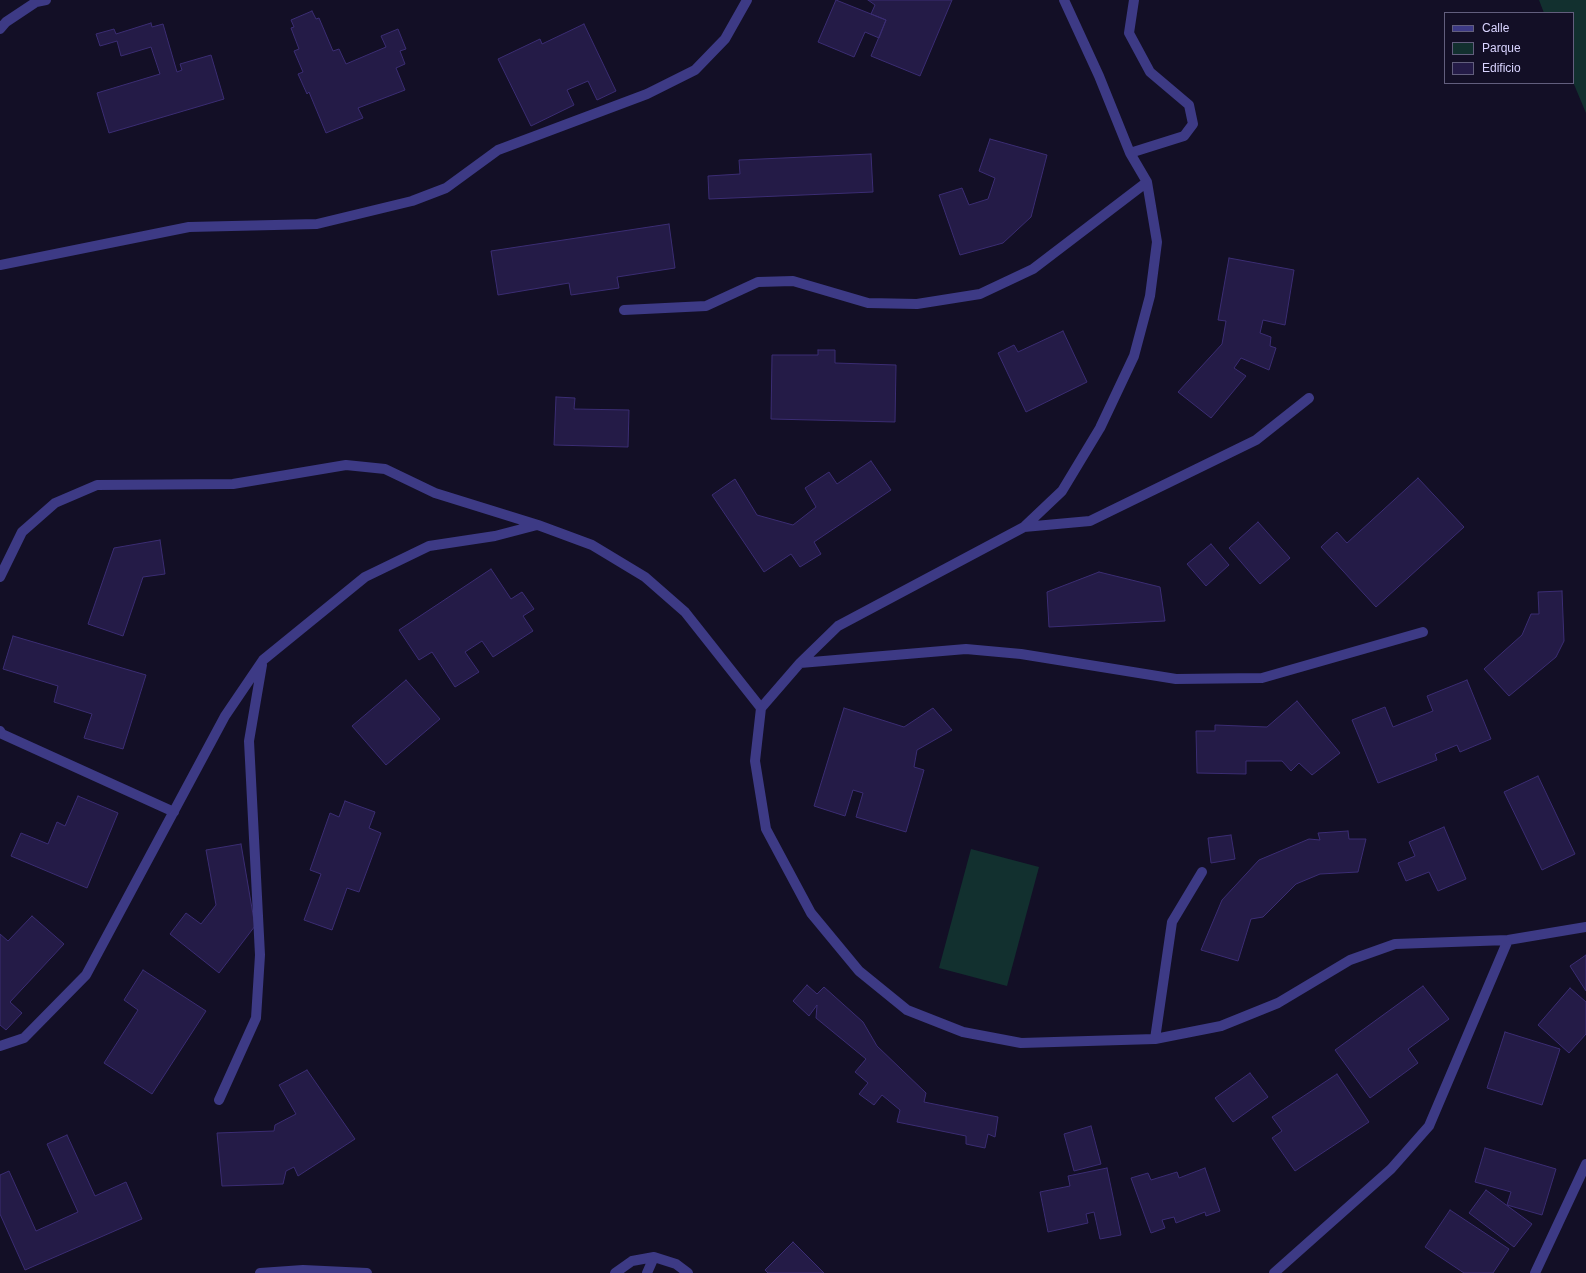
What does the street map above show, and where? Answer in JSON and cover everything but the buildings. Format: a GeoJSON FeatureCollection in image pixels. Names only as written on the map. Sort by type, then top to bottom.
{"type":"FeatureCollection","features":[{"type":"Feature","properties":{"kind":"street"},"geometry":{"type":"LineString","coordinates":[[0,30],[6,22],[30,6],[46,0]]}},
{"type":"Feature","properties":{"kind":"street"},"geometry":{"type":"LineString","coordinates":[[0,266],[189,227],[317,224],[412,201],[446,188],[498,150],[647,94],[695,70],[725,39],[747,0]]}},
{"type":"Feature","properties":{"kind":"street"},"geometry":{"type":"LineString","coordinates":[[1064,0],[1099,76],[1130,153],[1147,182],[1157,242],[1150,296],[1134,356],[1100,428],[1062,491],[1024,527],[838,626],[800,663],[762,708],[756,761],[766,829],[811,914],[859,972],[907,1010],[963,1032],[1021,1043],[1156,1039],[1221,1026],[1278,1003],[1350,960],[1395,944],[1508,940],[1586,928]]}},
{"type":"Feature","properties":{"kind":"street"},"geometry":{"type":"LineString","coordinates":[[1130,153],[1184,136],[1193,124],[1189,105],[1150,72],[1129,33],[1134,0]]}},
{"type":"Feature","properties":{"kind":"street"},"geometry":{"type":"LineString","coordinates":[[624,310],[706,306],[758,282],[793,281],[868,303],[917,304],[980,294],[1033,269],[1147,182]]}},
{"type":"Feature","properties":{"kind":"street"},"geometry":{"type":"LineString","coordinates":[[1024,527],[1090,521],[1256,440],[1309,398]]}},
{"type":"Feature","properties":{"kind":"street"},"geometry":{"type":"LineString","coordinates":[[0,577],[22,532],[55,502],[97,485],[233,484],[346,465],[385,469],[435,493],[538,525],[592,545],[644,577],[685,612],[762,708]]}},
{"type":"Feature","properties":{"kind":"street"},"geometry":{"type":"LineString","coordinates":[[0,1046],[24,1038],[86,975],[225,716],[263,660],[364,576],[429,546],[495,536],[538,525]]}},
{"type":"Feature","properties":{"kind":"street"},"geometry":{"type":"LineString","coordinates":[[800,663],[966,649],[1021,654],[1176,679],[1262,678],[1424,632]]}},
{"type":"Feature","properties":{"kind":"street"},"geometry":{"type":"LineString","coordinates":[[219,1100],[256,1018],[260,955],[249,741],[263,660]]}},
{"type":"Feature","properties":{"kind":"street"},"geometry":{"type":"LineString","coordinates":[[0,731],[2,734],[174,812]]}},
{"type":"Feature","properties":{"kind":"street"},"geometry":{"type":"LineString","coordinates":[[1156,1039],[1172,922],[1202,872]]}},
{"type":"Feature","properties":{"kind":"street"},"geometry":{"type":"LineString","coordinates":[[1274,1273],[1391,1169],[1429,1126],[1508,940]]}},
{"type":"Feature","properties":{"kind":"street"},"geometry":{"type":"LineString","coordinates":[[1536,1273],[1586,1164]]}},
{"type":"Feature","properties":{"kind":"street"},"geometry":{"type":"LineString","coordinates":[[647,1273],[654,1257]]}},
{"type":"Feature","properties":{"kind":"street"},"geometry":{"type":"LineString","coordinates":[[615,1273],[632,1261],[654,1257],[676,1264],[688,1273]]}},
{"type":"Feature","properties":{"kind":"street"},"geometry":{"type":"LineString","coordinates":[[260,1273],[303,1270],[367,1273]]}},
{"type":"Feature","properties":{"kind":"green space"},"geometry":{"type":"Polygon","coordinates":[[[1539,0],[1586,0],[1586,113],[1574,84],[1574,12],[1544,12],[1539,0]]]}},
{"type":"Feature","properties":{"kind":"green space"},"geometry":{"type":"Polygon","coordinates":[[[971,849],[1039,867],[1007,986],[939,968],[971,849]]]}}]}
